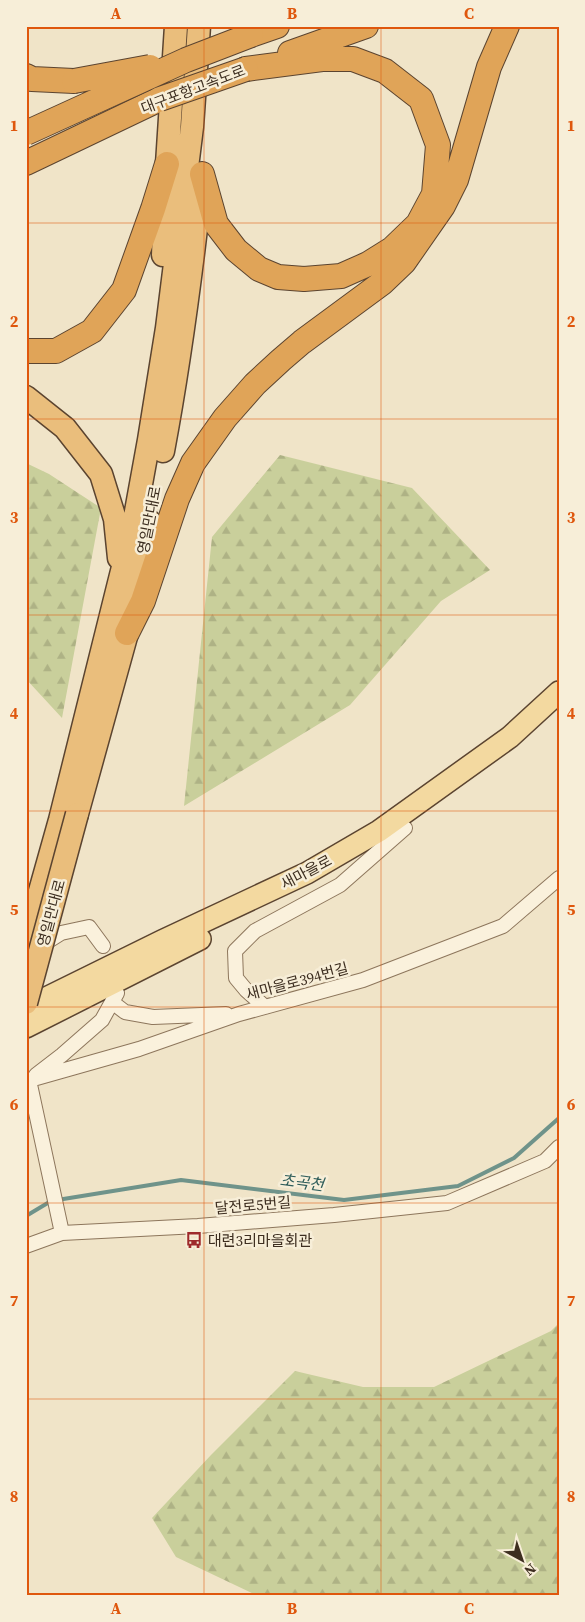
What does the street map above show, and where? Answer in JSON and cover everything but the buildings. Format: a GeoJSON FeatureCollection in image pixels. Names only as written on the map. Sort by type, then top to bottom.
{"type":"FeatureCollection","features":[{"type":"Feature","properties":{"kind":"highway"},"geometry":{"type":"LineString","coordinates":[[166,328],[162,283],[176,26]]}},
{"type":"Feature","properties":{"kind":"highway","name":"영일만대로"},"geometry":{"type":"LineString","coordinates":[[26,1003],[133,528],[149,440],[166,328],[192,127],[200,26]]}},
{"type":"Feature","properties":{"kind":"highway","name":"영일만대로"},"geometry":{"type":"LineString","coordinates":[[26,941],[69,817],[127,633],[176,380],[193,258],[210,102],[212,26]]}},
{"type":"Feature","properties":{"kind":"highway","name":"대구포항고속도로"},"geometry":{"type":"LineString","coordinates":[[26,133],[186,60],[277,26]]}},
{"type":"Feature","properties":{"kind":"highway","name":"대구포항고속도로"},"geometry":{"type":"LineString","coordinates":[[26,163],[160,99],[366,26]]}},
{"type":"Feature","properties":{"kind":"highway"},"geometry":{"type":"LineString","coordinates":[[127,633],[143,601],[177,499],[194,463],[225,418],[255,384],[281,360],[302,342],[382,283],[404,262],[443,206],[456,180],[489,67],[507,26]]}},
{"type":"Feature","properties":{"kind":"highway"},"geometry":{"type":"LineString","coordinates":[[202,174],[216,224],[236,250],[259,269],[278,277],[304,279],[341,276],[368,264],[392,249],[418,224],[434,194],[438,145],[421,99],[385,71],[353,59],[322,58],[246,69]]}},
{"type":"Feature","properties":{"kind":"highway"},"geometry":{"type":"LineString","coordinates":[[26,76],[32,79],[74,81],[186,60]]}},
{"type":"Feature","properties":{"kind":"highway"},"geometry":{"type":"LineString","coordinates":[[26,351],[56,351],[92,331],[124,290],[167,164]]}},
{"type":"Feature","properties":{"kind":"highway"},"geometry":{"type":"LineString","coordinates":[[26,397],[65,428],[101,474],[115,519],[121,575]]}},
{"type":"Feature","properties":{"kind":"main road"},"geometry":{"type":"LineString","coordinates":[[510,737],[559,684]]}},
{"type":"Feature","properties":{"kind":"main road","name":"새마을로"},"geometry":{"type":"LineString","coordinates":[[26,1008],[307,873],[379,831],[510,737],[559,692]]}},
{"type":"Feature","properties":{"kind":"main road","name":"새마을로"},"geometry":{"type":"LineString","coordinates":[[26,1027],[345,866],[405,828],[559,712]]}},
{"type":"Feature","properties":{"kind":"street"},"geometry":{"type":"LineString","coordinates":[[265,1007],[236,978],[235,951],[255,931],[340,885],[405,828]]}},
{"type":"Feature","properties":{"kind":"street","name":"새마을로394번길"},"geometry":{"type":"LineString","coordinates":[[28,1081],[139,1049],[239,1014],[363,980],[503,926],[559,878]]}},
{"type":"Feature","properties":{"kind":"street"},"geometry":{"type":"LineString","coordinates":[[26,955],[61,933],[89,927],[103,946]]}},
{"type":"Feature","properties":{"kind":"street"},"geometry":{"type":"LineString","coordinates":[[62,1233],[28,1081],[62,1055],[102,1020],[115,998],[125,1012],[153,1016],[239,1014]]}},
{"type":"Feature","properties":{"kind":"street","name":"달전로5번길"},"geometry":{"type":"LineString","coordinates":[[26,1246],[62,1233],[198,1226],[334,1215],[447,1203],[545,1161],[559,1147]]}},
{"type":"Feature","properties":{"kind":"green space"},"geometry":{"type":"Polygon","coordinates":[[[280,455],[412,488],[490,570],[441,601],[350,705],[184,806],[212,537],[280,455]]]}},
{"type":"Feature","properties":{"kind":"green space"},"geometry":{"type":"Polygon","coordinates":[[[26,463],[49,474],[101,508],[62,718],[26,679],[26,463]]]}},
{"type":"Feature","properties":{"kind":"green space"},"geometry":{"type":"Polygon","coordinates":[[[559,1323],[559,1596],[258,1596],[176,1557],[152,1518],[211,1455],[295,1371],[363,1387],[434,1387],[551,1331],[559,1323]]]}},
{"type":"Feature","properties":{"kind":"waterway","name":"초곡천"},"geometry":{"type":"LineString","coordinates":[[26,1216],[51,1201],[181,1180],[344,1200],[458,1186],[514,1158],[559,1118]]}},
{"type":"Feature","properties":{"kind":"place","name":"대련3리마을회관"},"geometry":{"type":"Point","coordinates":[194,1240]}}]}
